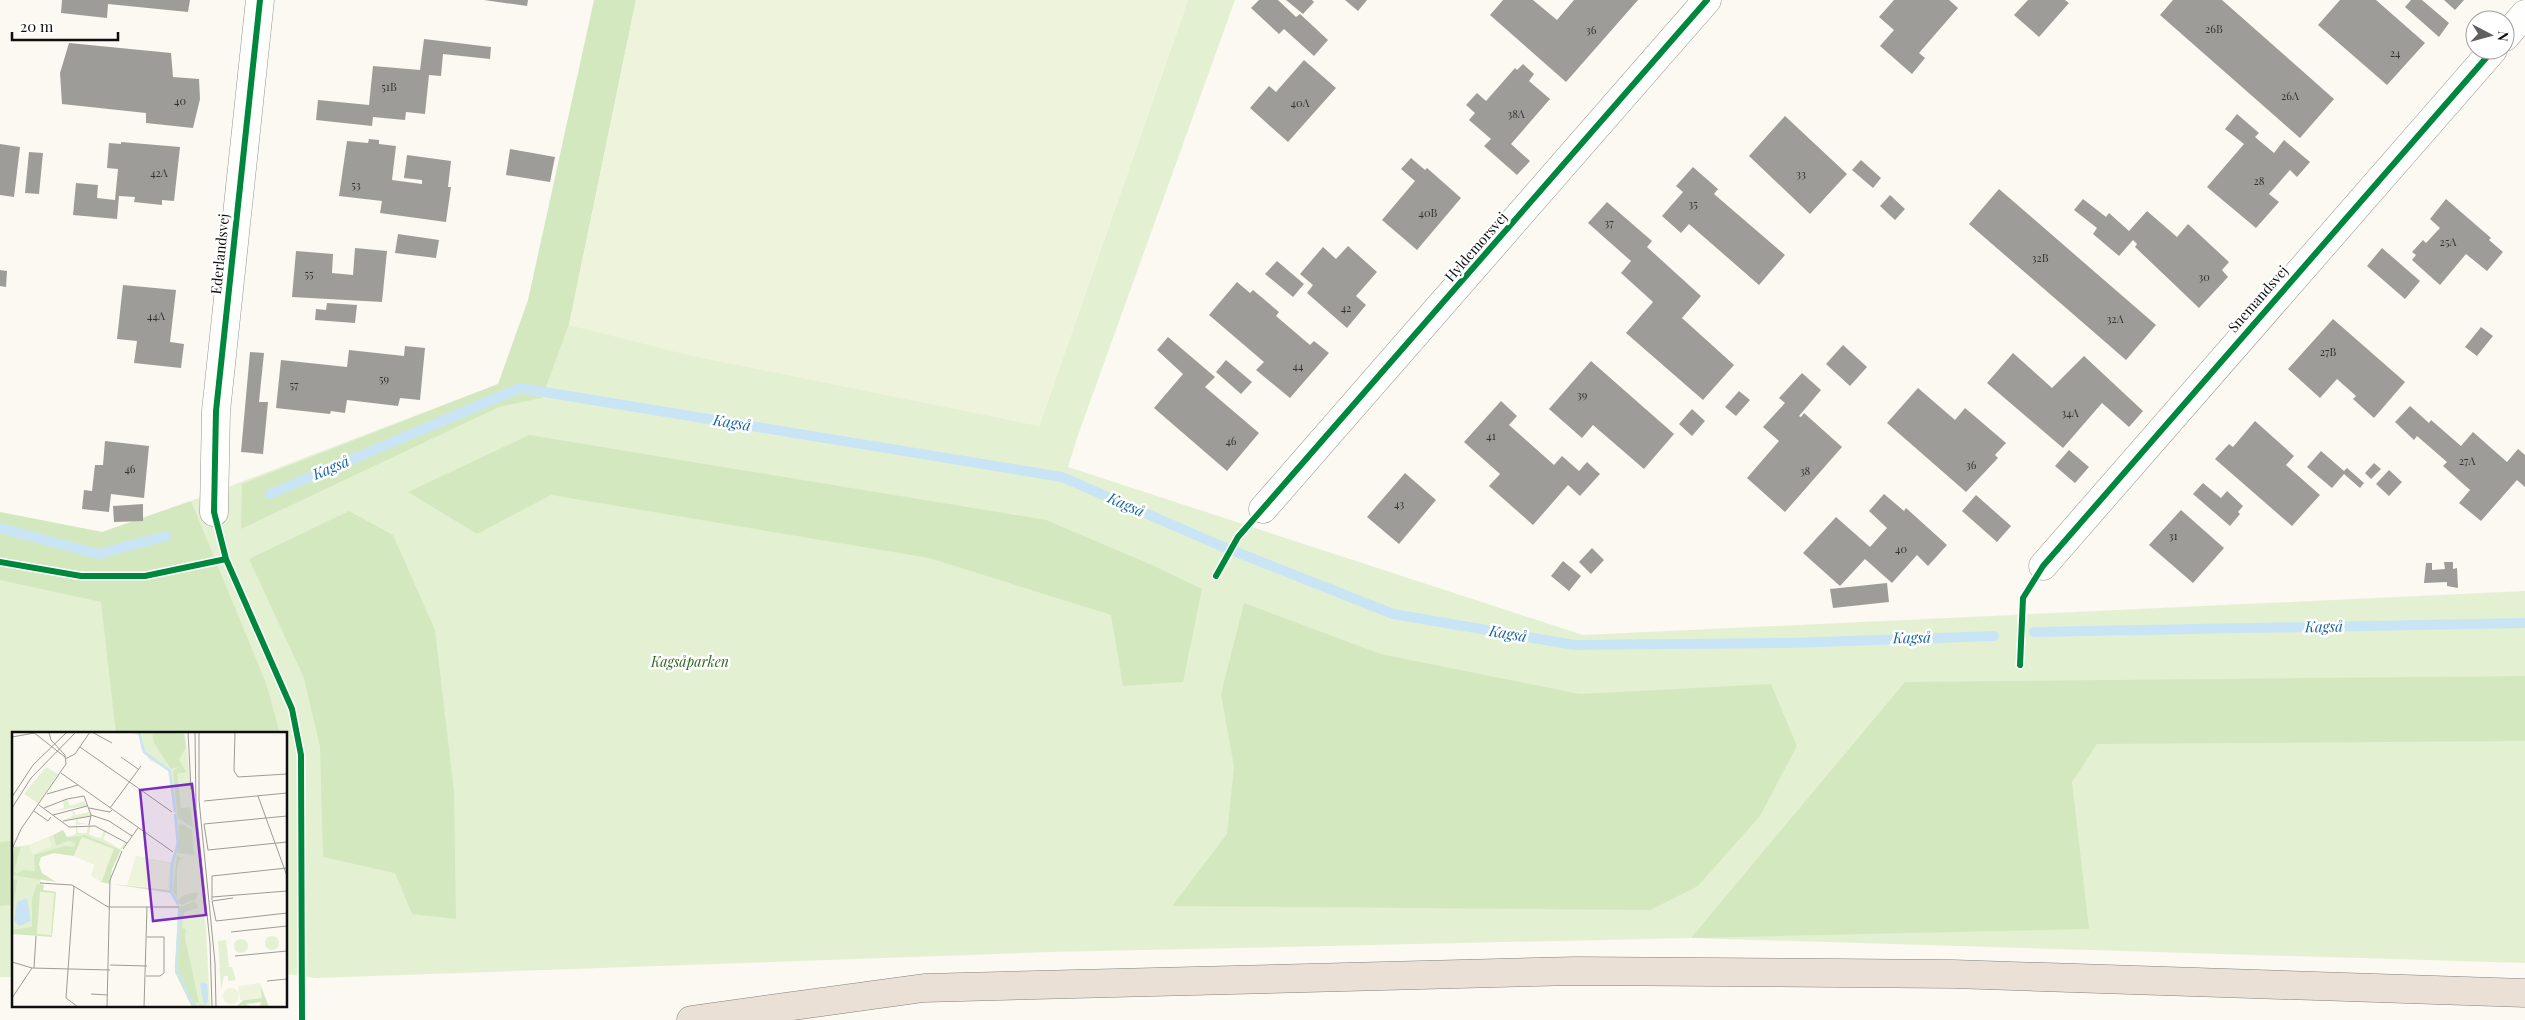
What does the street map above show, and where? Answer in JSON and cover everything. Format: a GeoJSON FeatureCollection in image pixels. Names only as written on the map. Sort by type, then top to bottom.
{"type":"FeatureCollection","features":[{"type":"Feature","properties":{"kind":"highway"},"geometry":{"type":"LineString","coordinates":[[691,1020],[924,988],[1576,971],[1953,974],[2525,993]]}},
{"type":"Feature","properties":{"kind":"street","name":"Ederlandsvej"},"geometry":{"type":"LineString","coordinates":[[214,512],[216,411],[260,0]]}},
{"type":"Feature","properties":{"kind":"street","name":"Hyldemorsvej"},"geometry":{"type":"LineString","coordinates":[[1263,509],[1707,0]]}},
{"type":"Feature","properties":{"kind":"street"},"geometry":{"type":"LineString","coordinates":[[2515,26],[2525,14]]}},
{"type":"Feature","properties":{"kind":"street","name":"Snemandsvej"},"geometry":{"type":"LineString","coordinates":[[2043,566],[2484,60]]}},
{"type":"Feature","properties":{"kind":"green space"},"geometry":{"type":"Polygon","coordinates":[[[594,0],[636,0],[569,325],[542,398],[499,407],[241,529],[242,484],[498,384],[528,300],[594,0]]]}},
{"type":"Feature","properties":{"kind":"green space"},"geometry":{"type":"Polygon","coordinates":[[[636,0],[1188,0],[1039,426],[692,356],[569,325],[636,0]]]}},
{"type":"Feature","properties":{"kind":"green space","name":"Kagsåparken"},"geometry":{"type":"Polygon","coordinates":[[[1188,0],[1235,0],[1068,467],[1583,635],[2525,591],[2525,963],[1691,938],[1050,952],[316,978],[288,974],[288,732],[12,732],[12,977],[0,977],[0,512],[102,532],[191,501],[498,384],[542,398],[569,325],[1039,426],[1188,0]]]}},
{"type":"Feature","properties":{"kind":"green space"},"geometry":{"type":"Polygon","coordinates":[[[529,435],[1046,520],[1152,565],[1202,589],[1183,682],[1123,686],[1111,615],[929,558],[551,495],[477,534],[408,492],[529,435]]]}},
{"type":"Feature","properties":{"kind":"green space"},"geometry":{"type":"Polygon","coordinates":[[[191,501],[266,683],[279,732],[116,732],[101,602],[0,580],[0,512],[102,532],[191,501]]]}},
{"type":"Feature","properties":{"kind":"green space"},"geometry":{"type":"Polygon","coordinates":[[[349,511],[393,535],[435,630],[454,791],[456,919],[412,914],[395,873],[323,857],[320,747],[304,678],[249,559],[349,511]]]}},
{"type":"Feature","properties":{"kind":"green space"},"geometry":{"type":"Polygon","coordinates":[[[1244,603],[1381,654],[1580,694],[1771,684],[1797,746],[1760,816],[1698,886],[1650,910],[1172,906],[1227,834],[1234,767],[1221,694],[1244,603]]]}},
{"type":"Feature","properties":{"kind":"green space"},"geometry":{"type":"Polygon","coordinates":[[[2525,676],[2525,741],[2097,744],[2072,782],[2089,929],[1691,938],[1905,682],[2525,676]]]}},
{"type":"Feature","properties":{"kind":"green space"},"geometry":{"type":"Polygon","coordinates":[[[12,841],[12,904],[0,906],[0,842],[12,841]]]}},
{"type":"Feature","properties":{"kind":"building"},"geometry":{"type":"Polygon","coordinates":[[[62,0],[190,0],[188,12],[108,4],[107,18],[61,13],[62,0]]]}},
{"type":"Feature","properties":{"kind":"building"},"geometry":{"type":"Polygon","coordinates":[[[484,0],[528,0],[527,6],[484,0]]]}},
{"type":"Feature","properties":{"kind":"building"},"geometry":{"type":"Polygon","coordinates":[[[1259,0],[1278,0],[1296,17],[1300,14],[1328,40],[1314,56],[1284,29],[1279,34],[1251,8],[1259,0]]]}},
{"type":"Feature","properties":{"kind":"building"},"geometry":{"type":"Polygon","coordinates":[[[1286,0],[1312,0],[1314,2],[1303,14],[1286,0]]]}},
{"type":"Feature","properties":{"kind":"building"},"geometry":{"type":"Polygon","coordinates":[[[1345,0],[1367,0],[1358,11],[1345,0]]]}},
{"type":"Feature","properties":{"kind":"building"},"geometry":{"type":"Polygon","coordinates":[[[1503,0],[1533,0],[1557,20],[1574,0],[1638,0],[1566,82],[1490,15],[1503,0]]]}},
{"type":"Feature","properties":{"kind":"building"},"geometry":{"type":"Polygon","coordinates":[[[1894,0],[1949,0],[1958,8],[1919,53],[1925,58],[1912,74],[1880,46],[1894,30],[1879,17],[1894,0]]]}},
{"type":"Feature","properties":{"kind":"building"},"geometry":{"type":"Polygon","coordinates":[[[2028,0],[2065,0],[2069,3],[2039,37],[2014,15],[2028,0]]]}},
{"type":"Feature","properties":{"kind":"building"},"geometry":{"type":"Polygon","coordinates":[[[2173,0],[2222,0],[2334,99],[2300,138],[2160,15],[2173,0]]]}},
{"type":"Feature","properties":{"kind":"building"},"geometry":{"type":"Polygon","coordinates":[[[2340,0],[2376,0],[2425,43],[2387,85],[2318,25],[2340,0]]]}},
{"type":"Feature","properties":{"kind":"building"},"geometry":{"type":"Polygon","coordinates":[[[2411,0],[2422,0],[2449,23],[2439,37],[2405,7],[2411,0]]]}},
{"type":"Feature","properties":{"kind":"building"},"geometry":{"type":"Polygon","coordinates":[[[2444,0],[2464,0],[2455,10],[2444,0]]]}},
{"type":"Feature","properties":{"kind":"building"},"geometry":{"type":"Polygon","coordinates":[[[424,39],[491,47],[490,59],[443,54],[441,76],[429,75],[425,114],[406,112],[405,120],[373,117],[372,126],[316,120],[318,100],[369,105],[373,66],[420,70],[424,39]]]}},
{"type":"Feature","properties":{"kind":"building"},"geometry":{"type":"Polygon","coordinates":[[[69,43],[171,53],[173,77],[199,79],[200,99],[193,128],[146,123],[146,113],[62,104],[60,73],[69,43]]]}},
{"type":"Feature","properties":{"kind":"building"},"geometry":{"type":"Polygon","coordinates":[[[1304,60],[1336,88],[1288,142],[1250,108],[1269,86],[1276,92],[1304,60]]]}},
{"type":"Feature","properties":{"kind":"building"},"geometry":{"type":"Polygon","coordinates":[[[1523,64],[1534,74],[1529,81],[1550,99],[1511,144],[1530,161],[1517,175],[1484,146],[1491,139],[1469,120],[1475,113],[1466,105],[1477,93],[1486,101],[1515,68],[1517,70],[1523,64]]]}},
{"type":"Feature","properties":{"kind":"building"},"geometry":{"type":"Polygon","coordinates":[[[2237,114],[2259,133],[2255,137],[2274,153],[2284,140],[2310,162],[2297,177],[2290,170],[2269,194],[2279,202],[2256,228],[2207,187],[2244,144],[2225,129],[2237,114]]]}},
{"type":"Feature","properties":{"kind":"building"},"geometry":{"type":"Polygon","coordinates":[[[1785,116],[1847,174],[1810,214],[1749,156],[1785,116]]]}},
{"type":"Feature","properties":{"kind":"building"},"geometry":{"type":"Polygon","coordinates":[[[369,139],[379,140],[379,144],[396,146],[392,180],[422,184],[422,180],[404,178],[407,155],[451,161],[448,187],[451,187],[446,222],[380,213],[382,201],[339,196],[347,141],[368,143],[369,139]]]}},
{"type":"Feature","properties":{"kind":"building"},"geometry":{"type":"Polygon","coordinates":[[[121,142],[180,147],[174,201],[162,200],[162,205],[134,202],[135,197],[119,196],[117,219],[73,215],[76,183],[98,185],[97,198],[115,200],[118,169],[107,168],[109,143],[121,144],[121,142]]]}},
{"type":"Feature","properties":{"kind":"building"},"geometry":{"type":"Polygon","coordinates":[[[0,144],[20,147],[14,197],[0,195],[0,144]]]}},
{"type":"Feature","properties":{"kind":"building"},"geometry":{"type":"Polygon","coordinates":[[[510,149],[555,157],[550,182],[506,175],[510,149]]]}},
{"type":"Feature","properties":{"kind":"building"},"geometry":{"type":"Polygon","coordinates":[[[29,152],[43,153],[39,194],[25,193],[29,152]]]}},
{"type":"Feature","properties":{"kind":"building"},"geometry":{"type":"Polygon","coordinates":[[[1411,158],[1425,170],[1427,168],[1461,198],[1417,250],[1382,220],[1415,181],[1401,169],[1411,158]]]}},
{"type":"Feature","properties":{"kind":"building"},"geometry":{"type":"Polygon","coordinates":[[[1861,160],[1881,178],[1873,188],[1852,170],[1861,160]]]}},
{"type":"Feature","properties":{"kind":"building"},"geometry":{"type":"Polygon","coordinates":[[[1693,167],[1718,189],[1714,194],[1785,255],[1759,285],[1689,224],[1681,233],[1662,216],[1683,192],[1676,186],[1693,167]]]}},
{"type":"Feature","properties":{"kind":"building"},"geometry":{"type":"Polygon","coordinates":[[[1999,189],[2156,325],[2126,360],[1969,224],[1999,189]]]}},
{"type":"Feature","properties":{"kind":"building"},"geometry":{"type":"Polygon","coordinates":[[[1890,195],[1905,209],[1895,220],[1880,206],[1890,195]]]}},
{"type":"Feature","properties":{"kind":"building"},"geometry":{"type":"Polygon","coordinates":[[[2083,199],[2106,217],[2109,213],[2129,231],[2147,211],[2177,237],[2188,224],[2229,262],[2222,270],[2228,277],[2199,308],[2135,247],[2137,244],[2133,240],[2119,256],[2093,234],[2097,228],[2074,210],[2083,199]]]}},
{"type":"Feature","properties":{"kind":"building"},"geometry":{"type":"Polygon","coordinates":[[[2446,199],[2491,238],[2489,240],[2503,252],[2487,271],[2466,254],[2440,285],[2412,260],[2416,255],[2412,252],[2423,240],[2426,243],[2440,228],[2430,219],[2446,199]]]}},
{"type":"Feature","properties":{"kind":"building"},"geometry":{"type":"Polygon","coordinates":[[[1607,202],[1652,241],[1647,247],[1701,296],[1682,318],[1734,365],[1703,400],[1626,333],[1653,302],[1621,273],[1631,261],[1588,223],[1607,202]]]}},
{"type":"Feature","properties":{"kind":"building"},"geometry":{"type":"Polygon","coordinates":[[[398,234],[439,240],[436,258],[395,253],[398,234]]]}},
{"type":"Feature","properties":{"kind":"building"},"geometry":{"type":"Polygon","coordinates":[[[1348,246],[1377,272],[1356,296],[1366,305],[1347,328],[1307,293],[1313,285],[1300,274],[1323,247],[1336,259],[1348,246]]]}},
{"type":"Feature","properties":{"kind":"building"},"geometry":{"type":"Polygon","coordinates":[[[355,248],[387,251],[382,302],[292,297],[296,251],[333,254],[332,273],[353,275],[355,248]]]}},
{"type":"Feature","properties":{"kind":"building"},"geometry":{"type":"Polygon","coordinates":[[[2382,248],[2420,281],[2405,299],[2367,266],[2382,248]]]}},
{"type":"Feature","properties":{"kind":"building"},"geometry":{"type":"Polygon","coordinates":[[[1277,261],[1304,284],[1293,297],[1265,274],[1277,261]]]}},
{"type":"Feature","properties":{"kind":"building"},"geometry":{"type":"Polygon","coordinates":[[[0,270],[7,271],[6,287],[0,286],[0,270]]]}},
{"type":"Feature","properties":{"kind":"building"},"geometry":{"type":"Polygon","coordinates":[[[1237,282],[1250,293],[1253,290],[1279,312],[1276,316],[1310,345],[1314,341],[1329,353],[1290,398],[1256,370],[1264,362],[1209,315],[1237,282]]]}},
{"type":"Feature","properties":{"kind":"building"},"geometry":{"type":"Polygon","coordinates":[[[123,285],[176,290],[170,342],[184,344],[181,368],[134,363],[137,341],[117,339],[123,285]]]}},
{"type":"Feature","properties":{"kind":"building"},"geometry":{"type":"Polygon","coordinates":[[[327,303],[357,305],[355,323],[315,320],[316,309],[326,310],[327,303]]]}},
{"type":"Feature","properties":{"kind":"building"},"geometry":{"type":"Polygon","coordinates":[[[2333,319],[2405,382],[2374,418],[2353,399],[2356,396],[2337,379],[2320,398],[2288,369],[2333,319]]]}},
{"type":"Feature","properties":{"kind":"building"},"geometry":{"type":"Polygon","coordinates":[[[2481,327],[2493,336],[2477,356],[2465,347],[2481,327]]]}},
{"type":"Feature","properties":{"kind":"building"},"geometry":{"type":"Polygon","coordinates":[[[1168,337],[1215,377],[1205,387],[1259,433],[1227,471],[1154,408],[1183,374],[1157,350],[1168,337]]]}},
{"type":"Feature","properties":{"kind":"building"},"geometry":{"type":"Polygon","coordinates":[[[1843,345],[1867,367],[1850,386],[1826,364],[1843,345]]]}},
{"type":"Feature","properties":{"kind":"building"},"geometry":{"type":"Polygon","coordinates":[[[405,346],[425,348],[420,400],[400,398],[398,406],[347,400],[345,413],[331,411],[330,414],[276,408],[281,360],[347,367],[349,350],[404,356],[405,346]]]}},
{"type":"Feature","properties":{"kind":"building"},"geometry":{"type":"Polygon","coordinates":[[[250,352],[264,353],[259,402],[268,402],[263,454],[241,452],[250,352]]]}},
{"type":"Feature","properties":{"kind":"building"},"geometry":{"type":"Polygon","coordinates":[[[2013,353],[2052,388],[2084,356],[2143,411],[2129,427],[2102,403],[2063,448],[1987,383],[2013,353]]]}},
{"type":"Feature","properties":{"kind":"building"},"geometry":{"type":"Polygon","coordinates":[[[1226,360],[1252,382],[1241,394],[1216,372],[1226,360]]]}},
{"type":"Feature","properties":{"kind":"building"},"geometry":{"type":"Polygon","coordinates":[[[1591,361],[1674,434],[1644,469],[1593,425],[1582,438],[1549,409],[1591,361]]]}},
{"type":"Feature","properties":{"kind":"building"},"geometry":{"type":"Polygon","coordinates":[[[1802,373],[1821,390],[1799,416],[1801,417],[1804,413],[1842,447],[1785,512],[1747,478],[1779,441],[1763,427],[1785,403],[1779,398],[1802,373]]]}},
{"type":"Feature","properties":{"kind":"building"},"geometry":{"type":"Polygon","coordinates":[[[1918,388],[1955,420],[1965,408],[2006,443],[1995,455],[1998,458],[1966,492],[1887,423],[1918,388]]]}},
{"type":"Feature","properties":{"kind":"building"},"geometry":{"type":"Polygon","coordinates":[[[1739,391],[1750,400],[1736,416],[1725,407],[1739,391]]]}},
{"type":"Feature","properties":{"kind":"building"},"geometry":{"type":"Polygon","coordinates":[[[1501,401],[1517,416],[1509,425],[1554,465],[1562,456],[1579,471],[1587,462],[1600,474],[1580,496],[1568,485],[1533,525],[1489,486],[1500,474],[1464,442],[1501,401]]]}},
{"type":"Feature","properties":{"kind":"building"},"geometry":{"type":"Polygon","coordinates":[[[2410,406],[2429,423],[2431,420],[2461,446],[2473,432],[2507,462],[2518,449],[2525,455],[2525,487],[2517,480],[2481,521],[2459,503],[2470,490],[2443,466],[2447,462],[2417,436],[2414,440],[2395,422],[2410,406]]]}},
{"type":"Feature","properties":{"kind":"building"},"geometry":{"type":"Polygon","coordinates":[[[1692,409],[1705,421],[1692,436],[1679,424],[1692,409]]]}},
{"type":"Feature","properties":{"kind":"building"},"geometry":{"type":"Polygon","coordinates":[[[2255,421],[2294,456],[2286,465],[2320,495],[2292,526],[2215,459],[2229,444],[2233,447],[2255,421]]]}},
{"type":"Feature","properties":{"kind":"building"},"geometry":{"type":"Polygon","coordinates":[[[105,441],[149,446],[144,498],[111,494],[109,512],[82,509],[84,490],[92,491],[95,465],[103,465],[105,441]]]}},
{"type":"Feature","properties":{"kind":"building"},"geometry":{"type":"Polygon","coordinates":[[[2069,450],[2089,467],[2075,483],[2055,466],[2069,450]]]}},
{"type":"Feature","properties":{"kind":"building"},"geometry":{"type":"Polygon","coordinates":[[[2321,451],[2344,471],[2347,468],[2364,483],[2360,488],[2344,474],[2332,488],[2307,467],[2321,451]]]}},
{"type":"Feature","properties":{"kind":"building"},"geometry":{"type":"Polygon","coordinates":[[[2374,463],[2381,469],[2371,479],[2365,473],[2374,463]]]}},
{"type":"Feature","properties":{"kind":"building"},"geometry":{"type":"Polygon","coordinates":[[[2389,470],[2402,482],[2389,496],[2376,484],[2389,470]]]}},
{"type":"Feature","properties":{"kind":"building"},"geometry":{"type":"Polygon","coordinates":[[[1405,473],[1436,500],[1399,544],[1367,517],[1405,473]]]}},
{"type":"Feature","properties":{"kind":"building"},"geometry":{"type":"Polygon","coordinates":[[[2203,483],[2221,498],[2227,491],[2243,506],[2238,512],[2240,514],[2230,526],[2193,494],[2203,483]]]}},
{"type":"Feature","properties":{"kind":"building"},"geometry":{"type":"Polygon","coordinates":[[[1884,494],[1904,511],[1906,508],[1947,545],[1928,566],[1917,555],[1892,583],[1865,559],[1840,586],[1803,553],[1836,517],[1870,547],[1887,528],[1869,511],[1884,494]]]}},
{"type":"Feature","properties":{"kind":"building"},"geometry":{"type":"Polygon","coordinates":[[[1976,495],[2011,526],[1997,542],[1962,511],[1976,495]]]}},
{"type":"Feature","properties":{"kind":"building"},"geometry":{"type":"Polygon","coordinates":[[[143,504],[143,521],[114,522],[113,506],[143,504]]]}},
{"type":"Feature","properties":{"kind":"building"},"geometry":{"type":"Polygon","coordinates":[[[2181,510],[2224,548],[2193,583],[2149,545],[2181,510]]]}},
{"type":"Feature","properties":{"kind":"building"},"geometry":{"type":"Polygon","coordinates":[[[1592,548],[1604,560],[1591,574],[1579,562],[1592,548]]]}},
{"type":"Feature","properties":{"kind":"building"},"geometry":{"type":"Polygon","coordinates":[[[1563,561],[1581,576],[1569,591],[1551,576],[1563,561]]]}},
{"type":"Feature","properties":{"kind":"building"},"geometry":{"type":"Polygon","coordinates":[[[2444,562],[2453,562],[2453,569],[2457,568],[2458,588],[2447,586],[2447,582],[2424,583],[2426,563],[2432,563],[2432,570],[2445,569],[2444,562]]]}},
{"type":"Feature","properties":{"kind":"building"},"geometry":{"type":"Polygon","coordinates":[[[1887,583],[1889,602],[1833,608],[1830,589],[1887,583]]]}},
{"type":"Feature","properties":{"kind":"waterway","name":"Kagså"},"geometry":{"type":"LineString","coordinates":[[270,494],[520,388],[1062,477],[1221,546],[1393,614],[1575,645],[1790,643],[1994,636]]}},
{"type":"Feature","properties":{"kind":"waterway","name":"Kagså"},"geometry":{"type":"LineString","coordinates":[[0,528],[98,554],[166,536]]}},
{"type":"Feature","properties":{"kind":"waterway","name":"Kagså"},"geometry":{"type":"LineString","coordinates":[[2034,632],[2525,623]]}},
{"type":"Feature","properties":{"kind":"cycle path"},"geometry":{"type":"LineString","coordinates":[[260,0],[216,411],[214,512],[226,559],[292,709],[301,755],[302,1020]]}},
{"type":"Feature","properties":{"kind":"cycle path"},"geometry":{"type":"LineString","coordinates":[[1216,576],[1238,537],[1707,0]]}},
{"type":"Feature","properties":{"kind":"cycle path"},"geometry":{"type":"LineString","coordinates":[[2020,665],[2023,598],[2043,566],[2484,60]]}},
{"type":"Feature","properties":{"kind":"cycle path"},"geometry":{"type":"LineString","coordinates":[[0,562],[81,576],[145,576],[226,559]]}}]}
